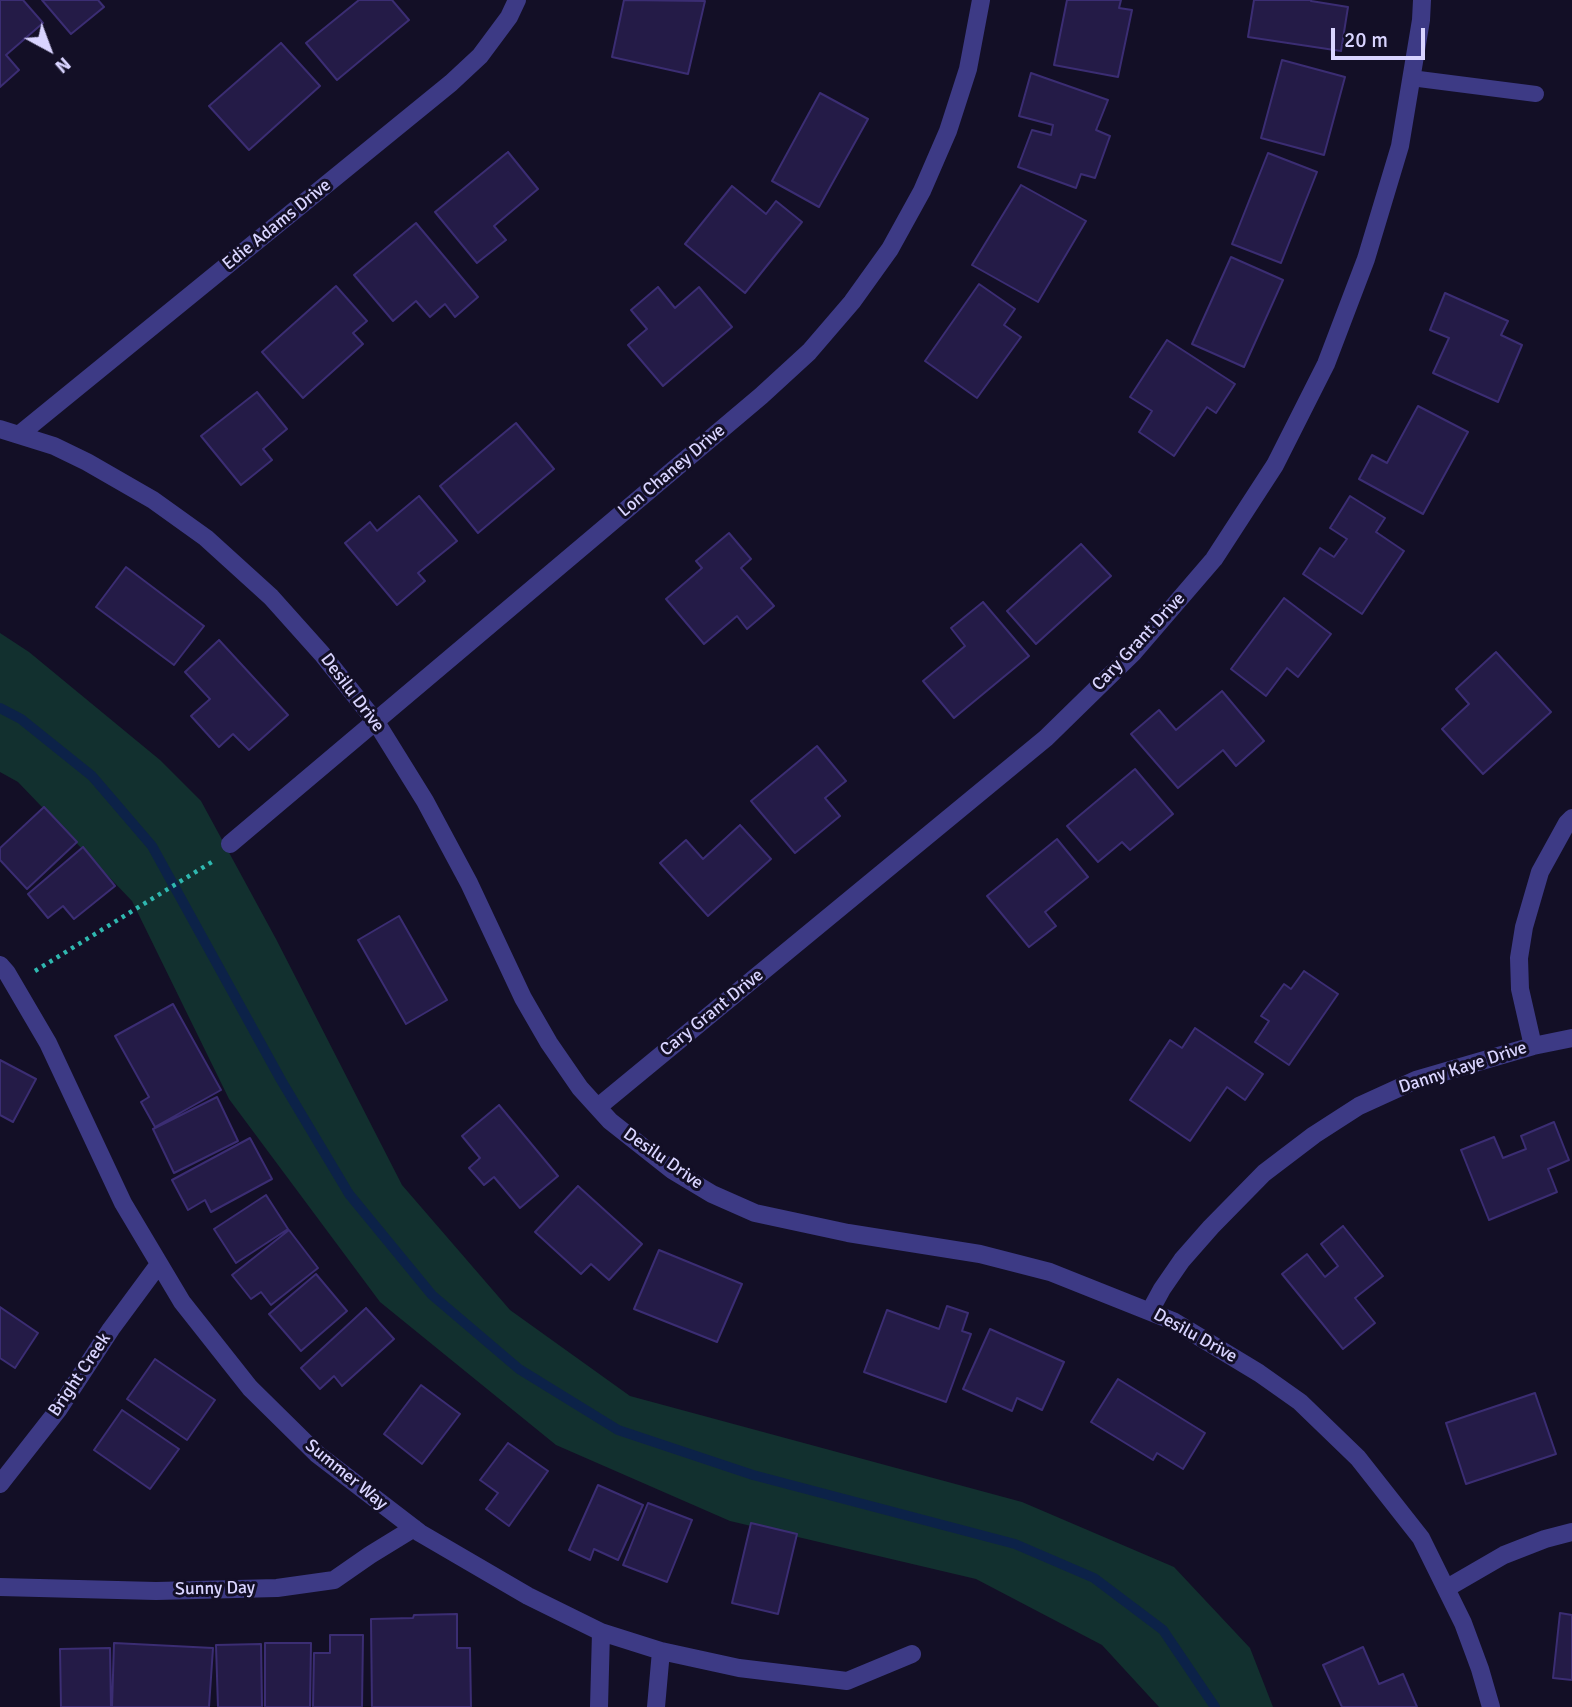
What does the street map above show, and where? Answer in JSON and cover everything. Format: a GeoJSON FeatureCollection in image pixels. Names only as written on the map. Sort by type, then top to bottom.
{"type":"FeatureCollection","features":[{"type":"Feature","properties":{"kind":"street","name":"Edie Adams Drive"},"geometry":{"type":"LineString","coordinates":[[20,434],[451,83],[480,56],[509,17],[517,0]]}},
{"type":"Feature","properties":{"kind":"street","name":"Lon Chaney Drive"},"geometry":{"type":"LineString","coordinates":[[230,844],[761,396],[809,352],[852,302],[890,249],[922,191],[948,131],[968,69],[981,0]]}},
{"type":"Feature","properties":{"kind":"street","name":"Cary Grant Drive"},"geometry":{"type":"LineString","coordinates":[[598,1107],[1046,738],[1134,652],[1214,559],[1275,464],[1326,364],[1370,247],[1400,146],[1422,20],[1422,0]]}},
{"type":"Feature","properties":{"kind":"street","name":"Desilu Drive"},"geometry":{"type":"LineString","coordinates":[[0,429],[54,446],[153,500],[206,538],[271,597],[322,654],[376,722],[425,801],[469,883],[523,998],[549,1043],[580,1088],[610,1121],[672,1170],[712,1194],[755,1213],[848,1233],[980,1254],[1050,1272],[1173,1321],[1259,1373],[1300,1402],[1358,1458],[1420,1538],[1463,1623],[1491,1707]]}},
{"type":"Feature","properties":{"kind":"street"},"geometry":{"type":"LineString","coordinates":[[1533,1046],[1520,989],[1524,927],[1541,873],[1572,818]]}},
{"type":"Feature","properties":{"kind":"street","name":"Summer Way"},"geometry":{"type":"LineString","coordinates":[[0,965],[48,1043],[123,1203],[181,1302],[250,1388],[317,1454],[414,1528],[528,1597],[601,1632],[661,1651],[739,1668],[847,1681],[912,1654]]}},
{"type":"Feature","properties":{"kind":"street","name":"Danny Kaye Drive"},"geometry":{"type":"LineString","coordinates":[[1150,1311],[1182,1260],[1211,1227],[1264,1172],[1314,1135],[1359,1106],[1416,1080],[1533,1046],[1572,1038]]}},
{"type":"Feature","properties":{"kind":"street","name":"Bright Creek"},"geometry":{"type":"LineString","coordinates":[[0,1484],[58,1410],[111,1329],[159,1264]]}},
{"type":"Feature","properties":{"kind":"street","name":"Sunny Day"},"geometry":{"type":"LineString","coordinates":[[0,1587],[170,1591],[277,1588],[334,1580],[414,1528]]}},
{"type":"Feature","properties":{"kind":"street"},"geometry":{"type":"LineString","coordinates":[[1447,1588],[1504,1555],[1572,1532]]}},
{"type":"Feature","properties":{"kind":"street"},"geometry":{"type":"LineString","coordinates":[[599,1707],[601,1632]]}},
{"type":"Feature","properties":{"kind":"street"},"geometry":{"type":"LineString","coordinates":[[656,1707],[661,1651]]}},
{"type":"Feature","properties":{"kind":"lane"},"geometry":{"type":"LineString","coordinates":[[1411,78],[1536,94]]}},
{"type":"Feature","properties":{"kind":"path"},"geometry":{"type":"LineString","coordinates":[[14,984],[217,859]]}},
{"type":"Feature","properties":{"kind":"green space"},"geometry":{"type":"Polygon","coordinates":[[[0,633],[29,652],[160,760],[201,801],[276,939],[402,1185],[510,1310],[630,1396],[1022,1502],[1174,1567],[1250,1648],[1273,1707],[1159,1707],[1102,1645],[976,1579],[730,1521],[556,1445],[380,1302],[229,1099],[132,901],[18,782],[0,772],[0,633]]]}},
{"type":"Feature","properties":{"kind":"building"},"geometry":{"type":"Polygon","coordinates":[[[0,0],[23,0],[43,23],[6,55],[19,70],[0,87],[0,0]]]}},
{"type":"Feature","properties":{"kind":"building"},"geometry":{"type":"Polygon","coordinates":[[[42,0],[98,0],[104,7],[71,34],[42,0]]]}},
{"type":"Feature","properties":{"kind":"building"},"geometry":{"type":"Polygon","coordinates":[[[359,0],[392,0],[409,20],[337,80],[306,43],[359,0]]]}},
{"type":"Feature","properties":{"kind":"building"},"geometry":{"type":"Polygon","coordinates":[[[624,0],[705,1],[688,74],[612,57],[624,0]]]}},
{"type":"Feature","properties":{"kind":"building"},"geometry":{"type":"Polygon","coordinates":[[[1067,0],[1121,0],[1119,8],[1132,10],[1118,77],[1054,65],[1067,0]]]}},
{"type":"Feature","properties":{"kind":"building"},"geometry":{"type":"Polygon","coordinates":[[[1254,0],[1311,0],[1348,7],[1341,51],[1248,37],[1254,0]]]}},
{"type":"Feature","properties":{"kind":"building"},"geometry":{"type":"Polygon","coordinates":[[[281,43],[320,86],[249,150],[209,106],[281,43]]]}},
{"type":"Feature","properties":{"kind":"building"},"geometry":{"type":"Polygon","coordinates":[[[1282,60],[1345,77],[1324,155],[1261,138],[1282,60]]]}},
{"type":"Feature","properties":{"kind":"building"},"geometry":{"type":"Polygon","coordinates":[[[1031,73],[1108,100],[1096,130],[1110,136],[1095,178],[1081,174],[1076,188],[1018,167],[1032,130],[1051,135],[1053,125],[1019,116],[1031,73]]]}},
{"type":"Feature","properties":{"kind":"building"},"geometry":{"type":"Polygon","coordinates":[[[820,93],[868,119],[819,207],[772,181],[820,93]]]}},
{"type":"Feature","properties":{"kind":"building"},"geometry":{"type":"Polygon","coordinates":[[[508,152],[538,189],[494,226],[506,240],[477,263],[435,212],[508,152]]]}},
{"type":"Feature","properties":{"kind":"building"},"geometry":{"type":"Polygon","coordinates":[[[1268,153],[1317,172],[1281,263],[1232,244],[1268,153]]]}},
{"type":"Feature","properties":{"kind":"building"},"geometry":{"type":"Polygon","coordinates":[[[1021,185],[1086,221],[1038,302],[972,265],[1021,185]]]}},
{"type":"Feature","properties":{"kind":"building"},"geometry":{"type":"Polygon","coordinates":[[[732,186],[766,214],[776,201],[802,222],[745,293],[685,244],[732,186]]]}},
{"type":"Feature","properties":{"kind":"building"},"geometry":{"type":"Polygon","coordinates":[[[416,223],[478,297],[455,317],[445,304],[430,317],[416,301],[393,321],[354,275],[416,223]]]}},
{"type":"Feature","properties":{"kind":"building"},"geometry":{"type":"Polygon","coordinates":[[[1231,257],[1283,280],[1244,367],[1192,344],[1231,257]]]}},
{"type":"Feature","properties":{"kind":"building"},"geometry":{"type":"Polygon","coordinates":[[[979,284],[1015,309],[1004,325],[1021,337],[977,398],[925,361],[979,284]]]}},
{"type":"Feature","properties":{"kind":"building"},"geometry":{"type":"Polygon","coordinates":[[[336,286],[367,321],[353,333],[363,344],[303,398],[262,352],[336,286]]]}},
{"type":"Feature","properties":{"kind":"building"},"geometry":{"type":"Polygon","coordinates":[[[658,287],[675,308],[699,287],[732,327],[663,386],[628,345],[647,329],[631,310],[658,287]]]}},
{"type":"Feature","properties":{"kind":"building"},"geometry":{"type":"Polygon","coordinates":[[[1445,293],[1508,321],[1501,335],[1522,345],[1498,402],[1433,373],[1449,338],[1430,330],[1445,293]]]}},
{"type":"Feature","properties":{"kind":"building"},"geometry":{"type":"Polygon","coordinates":[[[1167,340],[1235,384],[1216,413],[1207,407],[1174,456],[1139,432],[1152,411],[1130,397],[1167,340]]]}},
{"type":"Feature","properties":{"kind":"building"},"geometry":{"type":"Polygon","coordinates":[[[257,392],[287,429],[263,449],[272,460],[241,485],[201,436],[257,392]]]}},
{"type":"Feature","properties":{"kind":"building"},"geometry":{"type":"Polygon","coordinates":[[[1418,406],[1468,432],[1423,514],[1359,479],[1372,455],[1387,463],[1418,406]]]}},
{"type":"Feature","properties":{"kind":"building"},"geometry":{"type":"Polygon","coordinates":[[[516,423],[554,469],[478,533],[440,486],[516,423]]]}},
{"type":"Feature","properties":{"kind":"building"},"geometry":{"type":"Polygon","coordinates":[[[419,496],[457,541],[418,573],[425,581],[397,605],[345,543],[370,522],[377,531],[419,496]]]}},
{"type":"Feature","properties":{"kind":"building"},"geometry":{"type":"Polygon","coordinates":[[[1350,496],[1385,518],[1376,532],[1404,551],[1362,614],[1303,574],[1320,548],[1334,557],[1347,539],[1330,528],[1350,496]]]}},
{"type":"Feature","properties":{"kind":"building"},"geometry":{"type":"Polygon","coordinates":[[[729,533],[751,559],[741,568],[774,606],[747,629],[737,616],[704,644],[666,599],[702,568],[696,561],[729,533]]]}},
{"type":"Feature","properties":{"kind":"building"},"geometry":{"type":"Polygon","coordinates":[[[1081,544],[1111,576],[1036,644],[1007,611],[1081,544]]]}},
{"type":"Feature","properties":{"kind":"building"},"geometry":{"type":"Polygon","coordinates":[[[126,567],[204,626],[174,665],[96,607],[126,567]]]}},
{"type":"Feature","properties":{"kind":"building"},"geometry":{"type":"Polygon","coordinates":[[[1284,598],[1331,634],[1298,677],[1287,668],[1266,696],[1231,669],[1284,598]]]}},
{"type":"Feature","properties":{"kind":"building"},"geometry":{"type":"Polygon","coordinates":[[[983,602],[1029,656],[954,718],[923,681],[965,646],[951,628],[983,602]]]}},
{"type":"Feature","properties":{"kind":"building"},"geometry":{"type":"Polygon","coordinates":[[[219,640],[288,715],[249,750],[233,734],[219,747],[191,716],[210,699],[185,672],[219,640]]]}},
{"type":"Feature","properties":{"kind":"building"},"geometry":{"type":"Polygon","coordinates":[[[1496,652],[1551,712],[1483,774],[1442,729],[1469,704],[1456,689],[1496,652]]]}},
{"type":"Feature","properties":{"kind":"building"},"geometry":{"type":"Polygon","coordinates":[[[1222,691],[1264,741],[1236,766],[1223,750],[1178,788],[1131,734],[1159,710],[1176,730],[1222,691]]]}},
{"type":"Feature","properties":{"kind":"building"},"geometry":{"type":"Polygon","coordinates":[[[817,746],[846,781],[825,798],[840,816],[795,853],[751,801],[817,746]]]}},
{"type":"Feature","properties":{"kind":"building"},"geometry":{"type":"Polygon","coordinates":[[[1135,769],[1173,814],[1130,850],[1122,842],[1098,862],[1067,826],[1135,769]]]}},
{"type":"Feature","properties":{"kind":"building"},"geometry":{"type":"Polygon","coordinates":[[[44,807],[77,842],[27,889],[0,860],[0,848],[44,807]]]}},
{"type":"Feature","properties":{"kind":"building"},"geometry":{"type":"Polygon","coordinates":[[[740,825],[771,859],[708,916],[660,863],[686,840],[703,859],[740,825]]]}},
{"type":"Feature","properties":{"kind":"building"},"geometry":{"type":"Polygon","coordinates":[[[1057,839],[1088,877],[1045,912],[1056,926],[1029,947],[987,896],[1057,839]]]}},
{"type":"Feature","properties":{"kind":"building"},"geometry":{"type":"Polygon","coordinates":[[[83,847],[115,886],[74,919],[63,906],[48,918],[28,894],[83,847]]]}},
{"type":"Feature","properties":{"kind":"building"},"geometry":{"type":"Polygon","coordinates":[[[399,916],[447,1000],[406,1024],[358,940],[399,916]]]}},
{"type":"Feature","properties":{"kind":"building"},"geometry":{"type":"Polygon","coordinates":[[[1304,971],[1338,994],[1289,1065],[1255,1042],[1269,1021],[1261,1016],[1284,984],[1291,989],[1304,971]]]}},
{"type":"Feature","properties":{"kind":"building"},"geometry":{"type":"Polygon","coordinates":[[[173,1004],[221,1090],[155,1127],[141,1102],[149,1097],[115,1036],[173,1004]]]}},
{"type":"Feature","properties":{"kind":"building"},"geometry":{"type":"Polygon","coordinates":[[[1195,1028],[1263,1074],[1245,1100],[1227,1087],[1190,1141],[1130,1100],[1170,1040],[1182,1048],[1195,1028]]]}},
{"type":"Feature","properties":{"kind":"building"},"geometry":{"type":"Polygon","coordinates":[[[0,1060],[36,1079],[13,1122],[0,1115],[0,1060]]]}},
{"type":"Feature","properties":{"kind":"building"},"geometry":{"type":"Polygon","coordinates":[[[217,1097],[238,1141],[174,1173],[153,1129],[217,1097]]]}},
{"type":"Feature","properties":{"kind":"building"},"geometry":{"type":"Polygon","coordinates":[[[499,1105],[558,1176],[520,1208],[494,1177],[484,1185],[469,1168],[480,1158],[462,1136],[499,1105]]]}},
{"type":"Feature","properties":{"kind":"building"},"geometry":{"type":"Polygon","coordinates":[[[1554,1122],[1569,1160],[1548,1169],[1557,1192],[1489,1220],[1461,1150],[1494,1137],[1503,1158],[1526,1149],[1521,1136],[1554,1122]]]}},
{"type":"Feature","properties":{"kind":"building"},"geometry":{"type":"Polygon","coordinates":[[[250,1138],[272,1179],[211,1212],[205,1200],[188,1210],[172,1180],[250,1138]]]}},
{"type":"Feature","properties":{"kind":"building"},"geometry":{"type":"Polygon","coordinates":[[[578,1186],[642,1244],[609,1280],[591,1264],[581,1274],[535,1232],[578,1186]]]}},
{"type":"Feature","properties":{"kind":"building"},"geometry":{"type":"Polygon","coordinates":[[[266,1195],[288,1229],[236,1263],[214,1229],[266,1195]]]}},
{"type":"Feature","properties":{"kind":"building"},"geometry":{"type":"Polygon","coordinates":[[[1343,1226],[1383,1276],[1355,1298],[1375,1323],[1343,1349],[1282,1274],[1307,1254],[1325,1277],[1338,1266],[1321,1244],[1343,1226]]]}},
{"type":"Feature","properties":{"kind":"building"},"geometry":{"type":"Polygon","coordinates":[[[289,1230],[318,1268],[271,1305],[261,1292],[251,1299],[232,1275],[289,1230]]]}},
{"type":"Feature","properties":{"kind":"building"},"geometry":{"type":"Polygon","coordinates":[[[659,1250],[742,1284],[717,1342],[634,1309],[659,1250]]]}},
{"type":"Feature","properties":{"kind":"building"},"geometry":{"type":"Polygon","coordinates":[[[316,1274],[347,1311],[301,1351],[269,1314],[316,1274]]]}},
{"type":"Feature","properties":{"kind":"building"},"geometry":{"type":"Polygon","coordinates":[[[947,1306],[968,1313],[962,1331],[971,1334],[946,1402],[864,1372],[887,1310],[939,1329],[947,1306]]]}},
{"type":"Feature","properties":{"kind":"building"},"geometry":{"type":"Polygon","coordinates":[[[0,1307],[38,1333],[15,1368],[0,1358],[0,1307]]]}},
{"type":"Feature","properties":{"kind":"building"},"geometry":{"type":"Polygon","coordinates":[[[366,1308],[394,1339],[342,1386],[334,1376],[320,1389],[301,1368],[366,1308]]]}},
{"type":"Feature","properties":{"kind":"building"},"geometry":{"type":"Polygon","coordinates":[[[990,1329],[1064,1362],[1042,1410],[1017,1398],[1012,1411],[963,1389],[990,1329]]]}},
{"type":"Feature","properties":{"kind":"building"},"geometry":{"type":"Polygon","coordinates":[[[155,1359],[215,1400],[187,1440],[127,1399],[155,1359]]]}},
{"type":"Feature","properties":{"kind":"building"},"geometry":{"type":"Polygon","coordinates":[[[1118,1379],[1205,1433],[1183,1469],[1157,1453],[1153,1460],[1091,1422],[1118,1379]]]}},
{"type":"Feature","properties":{"kind":"building"},"geometry":{"type":"Polygon","coordinates":[[[421,1385],[460,1414],[422,1464],[384,1434],[421,1385]]]}},
{"type":"Feature","properties":{"kind":"building"},"geometry":{"type":"Polygon","coordinates":[[[1535,1393],[1556,1454],[1466,1484],[1446,1423],[1535,1393]]]}},
{"type":"Feature","properties":{"kind":"building"},"geometry":{"type":"Polygon","coordinates":[[[122,1410],[179,1449],[150,1489],[94,1450],[122,1410]]]}},
{"type":"Feature","properties":{"kind":"building"},"geometry":{"type":"Polygon","coordinates":[[[508,1443],[548,1471],[509,1526],[486,1509],[498,1493],[480,1480],[508,1443]]]}},
{"type":"Feature","properties":{"kind":"building"},"geometry":{"type":"Polygon","coordinates":[[[598,1485],[643,1505],[618,1560],[594,1549],[590,1560],[569,1550],[598,1485]]]}},
{"type":"Feature","properties":{"kind":"building"},"geometry":{"type":"Polygon","coordinates":[[[648,1503],[692,1520],[667,1582],[623,1565],[648,1503]]]}},
{"type":"Feature","properties":{"kind":"building"},"geometry":{"type":"Polygon","coordinates":[[[751,1523],[797,1534],[778,1614],[732,1603],[751,1523]]]}},
{"type":"Feature","properties":{"kind":"building"},"geometry":{"type":"Polygon","coordinates":[[[1560,1613],[1572,1615],[1572,1680],[1553,1678],[1560,1613]]]}},
{"type":"Feature","properties":{"kind":"building"},"geometry":{"type":"Polygon","coordinates":[[[457,1614],[457,1648],[470,1648],[471,1707],[372,1707],[371,1619],[457,1614]]]}},
{"type":"Feature","properties":{"kind":"building"},"geometry":{"type":"Polygon","coordinates":[[[330,1635],[363,1635],[362,1707],[313,1707],[314,1653],[330,1653],[330,1635]]]}},
{"type":"Feature","properties":{"kind":"building"},"geometry":{"type":"Polygon","coordinates":[[[114,1643],[213,1648],[209,1707],[112,1707],[114,1643]]]}},
{"type":"Feature","properties":{"kind":"building"},"geometry":{"type":"Polygon","coordinates":[[[265,1643],[311,1643],[310,1707],[265,1707],[265,1643]]]}},
{"type":"Feature","properties":{"kind":"building"},"geometry":{"type":"Polygon","coordinates":[[[261,1644],[262,1707],[218,1707],[216,1645],[261,1644]]]}},
{"type":"Feature","properties":{"kind":"building"},"geometry":{"type":"Polygon","coordinates":[[[1363,1647],[1379,1684],[1403,1674],[1417,1707],[1342,1707],[1323,1665],[1363,1647]]]}},
{"type":"Feature","properties":{"kind":"building"},"geometry":{"type":"Polygon","coordinates":[[[110,1648],[111,1707],[61,1707],[60,1649],[110,1648]]]}},
{"type":"Feature","properties":{"kind":"waterway"},"geometry":{"type":"LineString","coordinates":[[0,708],[21,719],[92,776],[152,846],[281,1080],[349,1194],[432,1295],[519,1369],[618,1430],[753,1475],[1015,1544],[1094,1578],[1163,1630],[1215,1707]]}}]}
